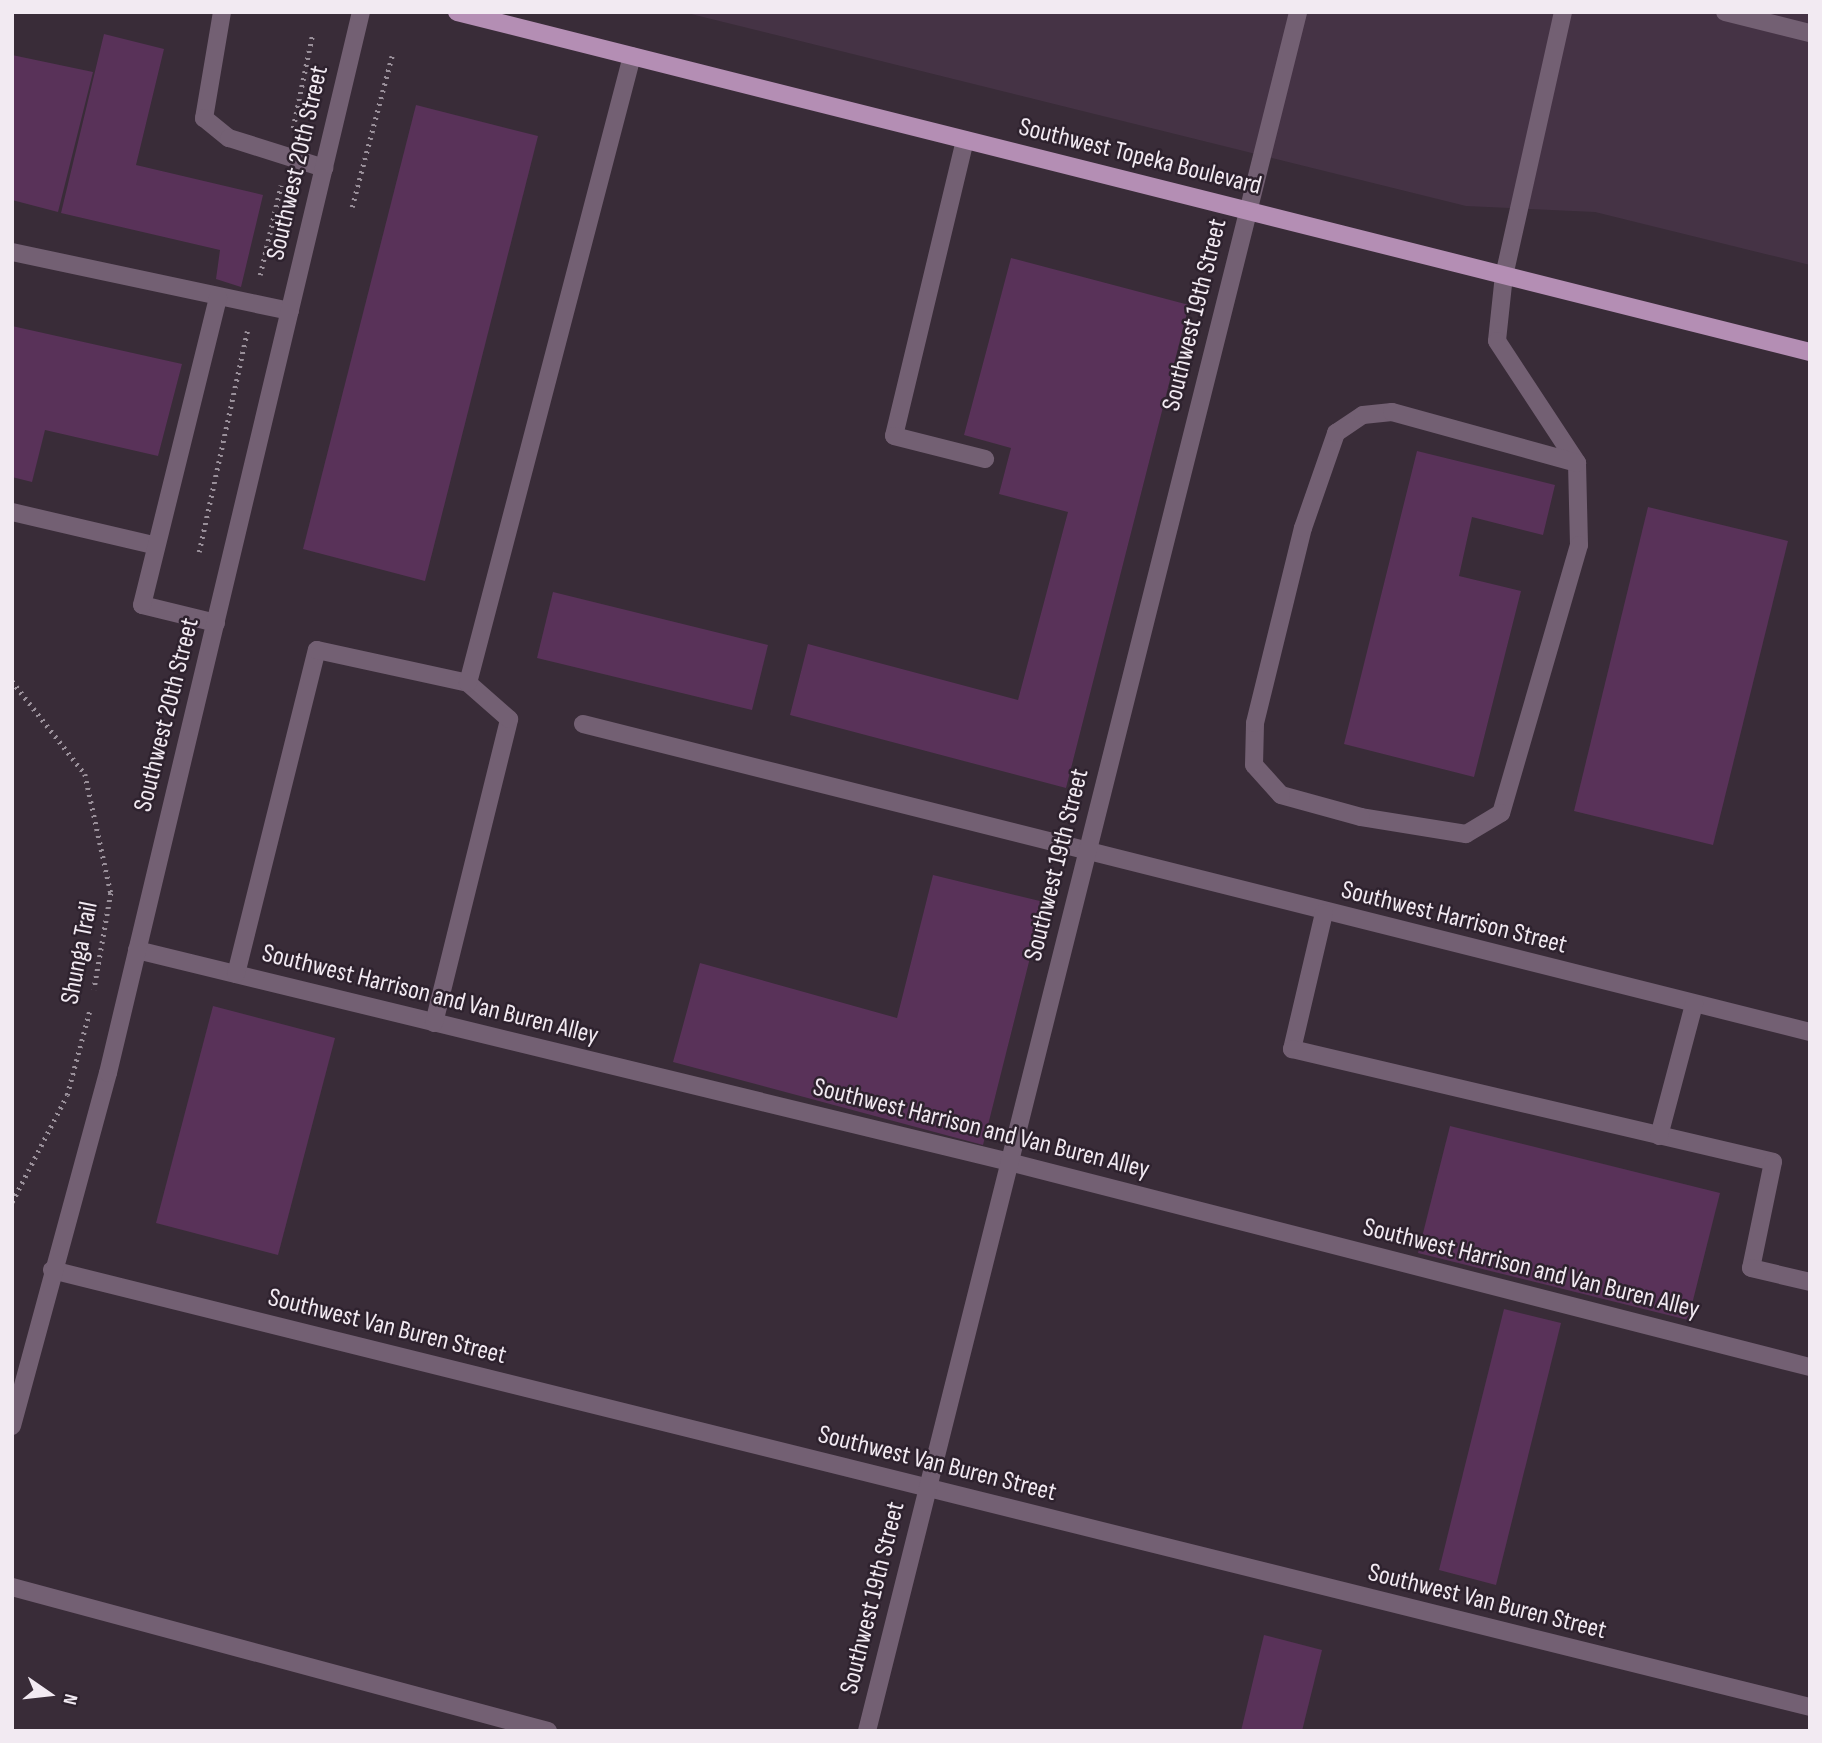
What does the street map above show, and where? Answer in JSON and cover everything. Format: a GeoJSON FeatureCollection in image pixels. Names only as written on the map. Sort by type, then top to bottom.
{"type":"FeatureCollection","features":[{"type":"Feature","properties":{"kind":"main road","name":"Southwest Topeka Boulevard"},"geometry":{"type":"LineString","coordinates":[[457,12],[1810,352]]}},
{"type":"Feature","properties":{"kind":"street"},"geometry":{"type":"LineString","coordinates":[[222,12],[204,118],[229,138],[324,168]]}},
{"type":"Feature","properties":{"kind":"street","name":"Southwest 20th Street"},"geometry":{"type":"LineString","coordinates":[[12,1426],[51,1270],[138,950],[361,12]]}},
{"type":"Feature","properties":{"kind":"street","name":"Southwest 19th Street"},"geometry":{"type":"LineString","coordinates":[[867,1731],[1298,12]]}},
{"type":"Feature","properties":{"kind":"street"},"geometry":{"type":"LineString","coordinates":[[1563,12],[1504,275],[1497,341],[1577,463],[1579,545],[1501,813],[1466,834],[1361,817],[1281,795],[1254,765],[1255,723],[1303,528],[1336,433],[1363,415],[1392,412],[1577,463]]}},
{"type":"Feature","properties":{"kind":"street"},"geometry":{"type":"LineString","coordinates":[[1725,12],[1810,33]]}},
{"type":"Feature","properties":{"kind":"street"},"geometry":{"type":"LineString","coordinates":[[468,683],[632,56]]}},
{"type":"Feature","properties":{"kind":"street"},"geometry":{"type":"LineString","coordinates":[[965,140],[894,436],[985,459]]}},
{"type":"Feature","properties":{"kind":"street"},"geometry":{"type":"LineString","coordinates":[[12,253],[290,311]]}},
{"type":"Feature","properties":{"kind":"street"},"geometry":{"type":"LineString","coordinates":[[216,623],[142,605],[153,545],[218,297]]}},
{"type":"Feature","properties":{"kind":"street"},"geometry":{"type":"LineString","coordinates":[[12,512],[153,545]]}},
{"type":"Feature","properties":{"kind":"street"},"geometry":{"type":"LineString","coordinates":[[236,974],[317,650],[468,683],[509,719],[434,1023]]}},
{"type":"Feature","properties":{"kind":"street","name":"Southwest Harrison Street"},"geometry":{"type":"LineString","coordinates":[[583,724],[1087,854],[1810,1032]]}},
{"type":"Feature","properties":{"kind":"street"},"geometry":{"type":"LineString","coordinates":[[1324,913],[1292,1049],[1773,1162],[1751,1268],[1810,1282]]}},
{"type":"Feature","properties":{"kind":"street","name":"Southwest Harrison and Van Buren Alley"},"geometry":{"type":"LineString","coordinates":[[138,950],[1009,1162],[1810,1367]]}},
{"type":"Feature","properties":{"kind":"street"},"geometry":{"type":"LineString","coordinates":[[1659,1136],[1694,1004]]}},
{"type":"Feature","properties":{"kind":"street","name":"Southwest Van Buren Street"},"geometry":{"type":"LineString","coordinates":[[51,1270],[1810,1707]]}},
{"type":"Feature","properties":{"kind":"street"},"geometry":{"type":"LineString","coordinates":[[12,1587],[548,1731]]}},
{"type":"Feature","properties":{"kind":"path"},"geometry":{"type":"LineString","coordinates":[[352,207],[392,56]]}},
{"type":"Feature","properties":{"kind":"path","name":"Shunga Trail"},"geometry":{"type":"LineString","coordinates":[[12,681],[85,774],[111,893],[67,1095],[12,1202]]}},
{"type":"Feature","properties":{"kind":"shaded area"},"geometry":{"type":"Polygon","coordinates":[[[683,12],[1810,12],[1810,265],[1595,212],[1466,206],[683,12]]]}},
{"type":"Feature","properties":{"kind":"building"},"geometry":{"type":"Polygon","coordinates":[[[104,34],[164,49],[136,165],[263,195],[241,287],[216,279],[220,250],[61,213],[104,34]]]}},
{"type":"Feature","properties":{"kind":"building"},"geometry":{"type":"Polygon","coordinates":[[[12,55],[93,72],[58,212],[12,200],[12,55]]]}},
{"type":"Feature","properties":{"kind":"building"},"geometry":{"type":"Polygon","coordinates":[[[416,105],[538,136],[425,581],[303,549],[416,105]]]}},
{"type":"Feature","properties":{"kind":"building"},"geometry":{"type":"Polygon","coordinates":[[[1011,258],[1189,305],[1066,788],[790,715],[808,644],[1018,700],[1068,512],[999,494],[1011,448],[964,435],[1011,258]]]}},
{"type":"Feature","properties":{"kind":"building"},"geometry":{"type":"Polygon","coordinates":[[[12,326],[182,364],[158,456],[45,430],[32,482],[12,477],[12,326]]]}},
{"type":"Feature","properties":{"kind":"building"},"geometry":{"type":"Polygon","coordinates":[[[1417,451],[1555,485],[1543,535],[1472,517],[1459,576],[1521,591],[1474,777],[1344,744],[1417,451]]]}},
{"type":"Feature","properties":{"kind":"building"},"geometry":{"type":"Polygon","coordinates":[[[1648,507],[1788,541],[1713,845],[1574,811],[1648,507]]]}},
{"type":"Feature","properties":{"kind":"building"},"geometry":{"type":"Polygon","coordinates":[[[553,592],[768,645],[752,710],[537,658],[553,592]]]}},
{"type":"Feature","properties":{"kind":"building"},"geometry":{"type":"Polygon","coordinates":[[[933,875],[1044,902],[983,1145],[673,1062],[700,963],[897,1018],[933,875]]]}},
{"type":"Feature","properties":{"kind":"building"},"geometry":{"type":"Polygon","coordinates":[[[213,1006],[335,1038],[278,1255],[156,1223],[213,1006]]]}},
{"type":"Feature","properties":{"kind":"building"},"geometry":{"type":"Polygon","coordinates":[[[1450,1126],[1720,1193],[1688,1320],[1418,1253],[1450,1126]]]}},
{"type":"Feature","properties":{"kind":"building"},"geometry":{"type":"Polygon","coordinates":[[[1504,1309],[1561,1323],[1496,1585],[1439,1570],[1504,1309]]]}},
{"type":"Feature","properties":{"kind":"building"},"geometry":{"type":"Polygon","coordinates":[[[1264,1635],[1322,1650],[1302,1731],[1241,1731],[1264,1635]]]}}]}
